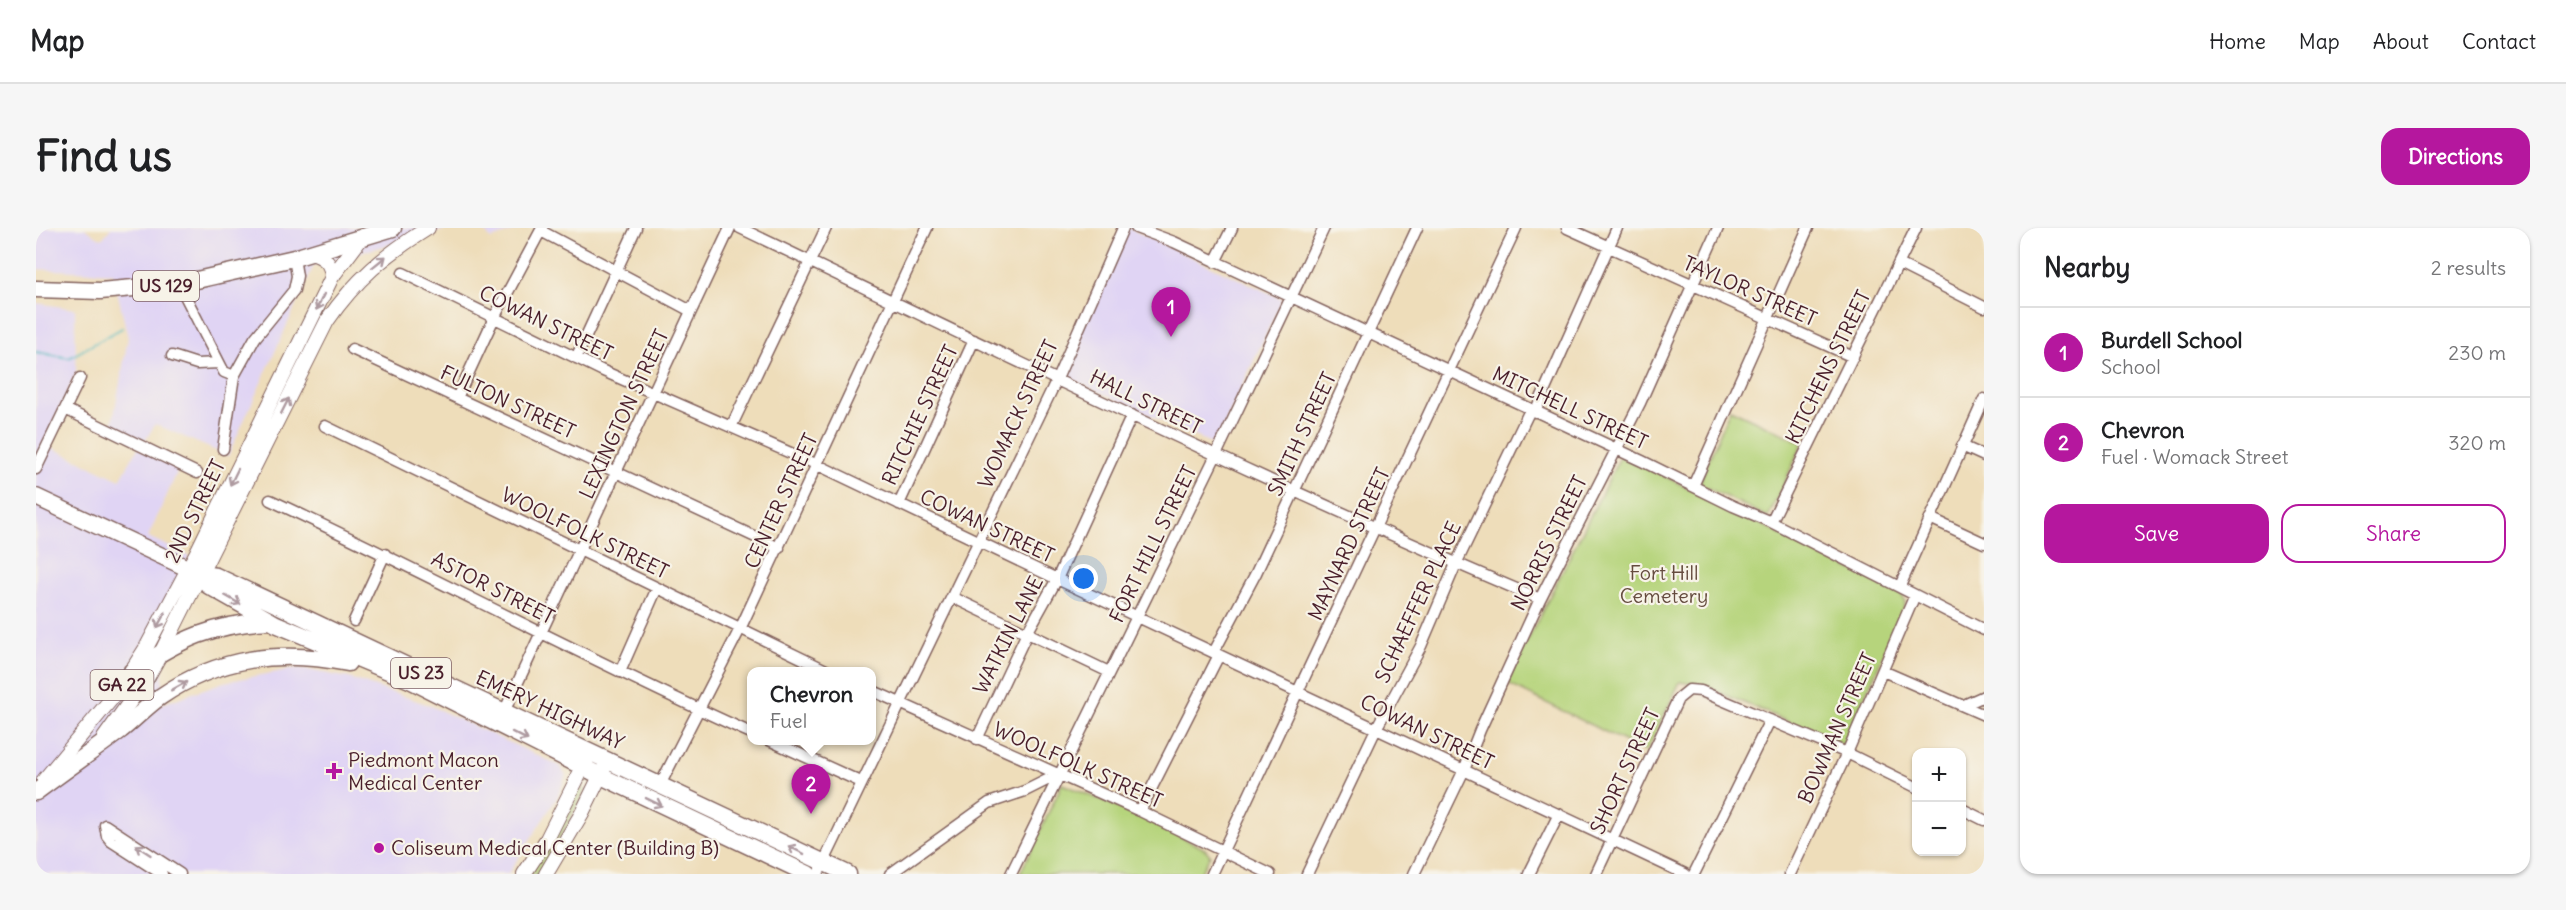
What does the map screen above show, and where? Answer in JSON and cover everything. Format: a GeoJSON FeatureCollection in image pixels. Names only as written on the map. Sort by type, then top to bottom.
{"type":"FeatureCollection","features":[{"type":"Feature","properties":{"kind":"highway","name":"US 129"},"geometry":{"type":"LineString","coordinates":[[36,289],[100,291],[179,284],[294,258],[365,232],[393,228]]}},
{"type":"Feature","properties":{"kind":"highway","name":"EMERY HIGHWAY"},"geometry":{"type":"LineString","coordinates":[[36,497],[194,571],[216,576],[504,712],[587,760],[601,776],[808,874]]}},
{"type":"Feature","properties":{"kind":"highway","name":"EMERY HIGHWAY"},"geometry":{"type":"LineString","coordinates":[[194,571],[209,586],[270,621],[410,680],[587,760],[608,760],[820,868],[848,874]]}},
{"type":"Feature","properties":{"kind":"highway"},"geometry":{"type":"LineString","coordinates":[[132,670],[193,635],[220,627],[304,618]]}},
{"type":"Feature","properties":{"kind":"highway"},"geometry":{"type":"LineString","coordinates":[[36,790],[99,746],[176,687],[206,672],[254,659],[308,656],[352,664],[410,680]]}},
{"type":"Feature","properties":{"kind":"main road","name":"2ND STREET"},"geometry":{"type":"LineString","coordinates":[[36,790],[98,717],[132,670],[194,571],[327,321],[356,283],[376,263],[428,228]]}},
{"type":"Feature","properties":{"kind":"main road","name":"2ND STREET"},"geometry":{"type":"LineString","coordinates":[[99,746],[141,686],[162,651],[194,571],[332,277],[365,232]]}},
{"type":"Feature","properties":{"kind":"main road"},"geometry":{"type":"LineString","coordinates":[[312,252],[326,260],[331,267],[332,277]]}},
{"type":"Feature","properties":{"kind":"main road"},"geometry":{"type":"LineString","coordinates":[[524,874],[547,838],[587,760]]}},
{"type":"Feature","properties":{"kind":"main road"},"geometry":{"type":"LineString","coordinates":[[546,874],[568,839],[608,760]]}},
{"type":"Feature","properties":{"kind":"street"},"geometry":{"type":"LineString","coordinates":[[576,358],[636,228]]}},
{"type":"Feature","properties":{"kind":"street","name":"LEXINGTON STREET"},"geometry":{"type":"LineString","coordinates":[[504,712],[730,228]]}},
{"type":"Feature","properties":{"kind":"street","name":"HALL STREET"},"geometry":{"type":"LineString","coordinates":[[740,228],[1216,455],[1456,564],[1540,599]]}},
{"type":"Feature","properties":{"kind":"street"},"geometry":{"type":"LineString","coordinates":[[732,425],[826,228]]}},
{"type":"Feature","properties":{"kind":"street","name":"CENTER STREET"},"geometry":{"type":"LineString","coordinates":[[660,785],[779,548],[927,228]]}},
{"type":"Feature","properties":{"kind":"street","name":"WOMACK STREET"},"geometry":{"type":"LineString","coordinates":[[820,868],[1057,379],[1123,228]]}},
{"type":"Feature","properties":{"kind":"street","name":"MITCHELL STREET"},"geometry":{"type":"LineString","coordinates":[[1139,228],[1771,522],[1984,630]]}},
{"type":"Feature","properties":{"kind":"street"},"geometry":{"type":"LineString","coordinates":[[1215,262],[1232,228]]}},
{"type":"Feature","properties":{"kind":"street","name":"FORT HILL STREET"},"geometry":{"type":"LineString","coordinates":[[1011,874],[1324,228]]}},
{"type":"Feature","properties":{"kind":"street","name":"SMITH STREET"},"geometry":{"type":"LineString","coordinates":[[1140,811],[1256,573],[1417,228]]}},
{"type":"Feature","properties":{"kind":"street","name":"MAYNARD STREET"},"geometry":{"type":"LineString","coordinates":[[1212,874],[1516,228]]}},
{"type":"Feature","properties":{"kind":"street","name":"TAYLOR STREET"},"geometry":{"type":"LineString","coordinates":[[1567,228],[1853,357]]}},
{"type":"Feature","properties":{"kind":"street","name":"SCHAEFFER PLACE"},"geometry":{"type":"LineString","coordinates":[[1307,874],[1377,727],[1421,646],[1456,564],[1533,411],[1617,228]]}},
{"type":"Feature","properties":{"kind":"street","name":"NORRIS STREET"},"geometry":{"type":"LineString","coordinates":[[1414,874],[1464,770],[1540,599],[1640,403],[1718,228]]}},
{"type":"Feature","properties":{"kind":"street"},"geometry":{"type":"LineString","coordinates":[[1693,486],[1808,228]]}},
{"type":"Feature","properties":{"kind":"street","name":"KITCHENS STREET"},"geometry":{"type":"LineString","coordinates":[[1771,522],[1916,228]]}},
{"type":"Feature","properties":{"kind":"street"},"geometry":{"type":"LineString","coordinates":[[457,398],[494,318],[542,229],[616,273],[691,311]]}},
{"type":"Feature","properties":{"kind":"street"},"geometry":{"type":"LineString","coordinates":[[223,449],[234,376],[255,338],[294,290],[297,276],[294,258]]}},
{"type":"Feature","properties":{"kind":"street"},"geometry":{"type":"LineString","coordinates":[[1899,264],[1984,307]]}},
{"type":"Feature","properties":{"kind":"street","name":"COWAN STREET"},"geometry":{"type":"LineString","coordinates":[[403,273],[576,358],[732,425],[818,465],[1685,874]]}},
{"type":"Feature","properties":{"kind":"street"},"geometry":{"type":"LineString","coordinates":[[179,284],[224,372],[234,376]]}},
{"type":"Feature","properties":{"kind":"street","name":"RITCHIE STREET"},"geometry":{"type":"LineString","coordinates":[[899,504],[974,340]]}},
{"type":"Feature","properties":{"kind":"street","name":"FULTON STREET"},"geometry":{"type":"LineString","coordinates":[[352,350],[779,548]]}},
{"type":"Feature","properties":{"kind":"street"},"geometry":{"type":"LineString","coordinates":[[172,356],[197,364],[219,363]]}},
{"type":"Feature","properties":{"kind":"street"},"geometry":{"type":"LineString","coordinates":[[36,469],[80,378]]}},
{"type":"Feature","properties":{"kind":"street"},"geometry":{"type":"LineString","coordinates":[[1900,586],[1984,399]]}},
{"type":"Feature","properties":{"kind":"street"},"geometry":{"type":"LineString","coordinates":[[65,409],[197,473]]}},
{"type":"Feature","properties":{"kind":"street","name":"WATKIN LANE"},"geometry":{"type":"LineString","coordinates":[[977,739],[1027,633],[1057,579],[1131,415]]}},
{"type":"Feature","properties":{"kind":"street","name":"WOOLFOLK STREET"},"geometry":{"type":"LineString","coordinates":[[325,426],[821,667]]}},
{"type":"Feature","properties":{"kind":"street"},"geometry":{"type":"LineString","coordinates":[[1962,446],[1984,456]]}},
{"type":"Feature","properties":{"kind":"street","name":"ASTOR STREET"},"geometry":{"type":"LineString","coordinates":[[270,500],[385,554],[620,672],[747,731]]}},
{"type":"Feature","properties":{"kind":"street"},"geometry":{"type":"LineString","coordinates":[[1930,518],[1984,543]]}},
{"type":"Feature","properties":{"kind":"street"},"geometry":{"type":"LineString","coordinates":[[354,621],[385,554]]}},
{"type":"Feature","properties":{"kind":"street"},"geometry":{"type":"LineString","coordinates":[[620,672],[657,588]]}},
{"type":"Feature","properties":{"kind":"street","name":"BOWMAN STREET"},"geometry":{"type":"LineString","coordinates":[[1790,874],[1847,753],[1915,595]]}},
{"type":"Feature","properties":{"kind":"street"},"geometry":{"type":"LineString","coordinates":[[952,597],[1109,672]]}},
{"type":"Feature","properties":{"kind":"street"},"geometry":{"type":"LineString","coordinates":[[1883,671],[1984,715]]}},
{"type":"Feature","properties":{"kind":"street","name":"SHORT STREET"},"geometry":{"type":"LineString","coordinates":[[1596,874],[1678,699],[1686,691],[1692,689],[1770,720]]}},
{"type":"Feature","properties":{"kind":"street","name":"WOOLFOLK STREET"},"geometry":{"type":"LineString","coordinates":[[876,692],[1140,811],[1270,874]]}},
{"type":"Feature","properties":{"kind":"street"},"geometry":{"type":"LineString","coordinates":[[1964,705],[1984,696]]}},
{"type":"Feature","properties":{"kind":"street"},"geometry":{"type":"LineString","coordinates":[[1694,874],[1770,720],[1847,753],[1912,785]]}},
{"type":"Feature","properties":{"kind":"street"},"geometry":{"type":"LineString","coordinates":[[778,745],[861,782]]}},
{"type":"Feature","properties":{"kind":"street"},"geometry":{"type":"LineString","coordinates":[[890,874],[989,803],[1025,791],[1058,775]]}},
{"type":"Feature","properties":{"kind":"street"},"geometry":{"type":"LineString","coordinates":[[1025,791],[1037,792],[1047,798]]}},
{"type":"Feature","properties":{"kind":"street"},"geometry":{"type":"LineString","coordinates":[[1966,811],[1984,820]]}},
{"type":"Feature","properties":{"kind":"street"},"geometry":{"type":"LineString","coordinates":[[1529,874],[1559,814]]}},
{"type":"Feature","properties":{"kind":"street"},"geometry":{"type":"LineString","coordinates":[[162,874],[111,841],[107,836],[105,825],[180,874]]}},
{"type":"Feature","properties":{"kind":"shaded area"},"geometry":{"type":"Polygon","coordinates":[[[40,228],[84,228],[102,239],[111,228],[451,228],[314,265],[228,456],[155,424],[145,441],[112,427],[128,338],[113,273],[36,269],[36,232],[40,228]]]}},
{"type":"Feature","properties":{"kind":"shaded area"},"geometry":{"type":"Polygon","coordinates":[[[482,228],[523,228],[491,239],[482,228]]]}},
{"type":"Feature","properties":{"kind":"shaded area"},"geometry":{"type":"Polygon","coordinates":[[[1128,228],[1282,299],[1215,445],[1060,374],[1128,228]]]}},
{"type":"Feature","properties":{"kind":"shaded area","name":"Piedmont Macon Medical Center"},"geometry":{"type":"Polygon","coordinates":[[[36,303],[75,309],[76,373],[44,444],[120,480],[138,448],[179,468],[148,537],[189,556],[164,610],[162,704],[224,682],[299,668],[349,678],[429,705],[560,766],[566,775],[558,796],[508,874],[36,874],[36,303]]]}},
{"type":"Feature","properties":{"kind":"green space"},"geometry":{"type":"Polygon","coordinates":[[[1730,409],[1803,443],[1768,517],[1699,484],[1730,409]]]}},
{"type":"Feature","properties":{"kind":"green space","name":"Fort Hill Cemetery"},"geometry":{"type":"Polygon","coordinates":[[[1620,457],[1642,465],[1902,595],[1905,602],[1903,611],[1843,745],[1702,685],[1680,682],[1646,752],[1506,683],[1620,457]]]}},
{"type":"Feature","properties":{"kind":"green space"},"geometry":{"type":"Polygon","coordinates":[[[1062,784],[1138,815],[1205,849],[1210,855],[1200,874],[1020,874],[1062,784]]]}},
{"type":"Feature","properties":{"kind":"green space"},"geometry":{"type":"Polygon","coordinates":[[[580,787],[585,790],[564,831],[537,874],[530,874],[580,787]]]}},
{"type":"Feature","properties":{"kind":"waterway"},"geometry":{"type":"LineString","coordinates":[[36,352],[69,358],[122,328]]}},
{"type":"Feature","properties":{"kind":"place","name":"Burdell School"},"geometry":{"type":"Point","coordinates":[1171,337]}},
{"type":"Feature","properties":{"kind":"place","name":"Piedmont Macon Medical Center"},"geometry":{"type":"Point","coordinates":[334,771]}},
{"type":"Feature","properties":{"kind":"place","name":"Chevron"},"geometry":{"type":"Point","coordinates":[811,814]}},
{"type":"Feature","properties":{"kind":"place","name":"Coliseum Medical Center (Building B)"},"geometry":{"type":"Point","coordinates":[379,848]}}]}
